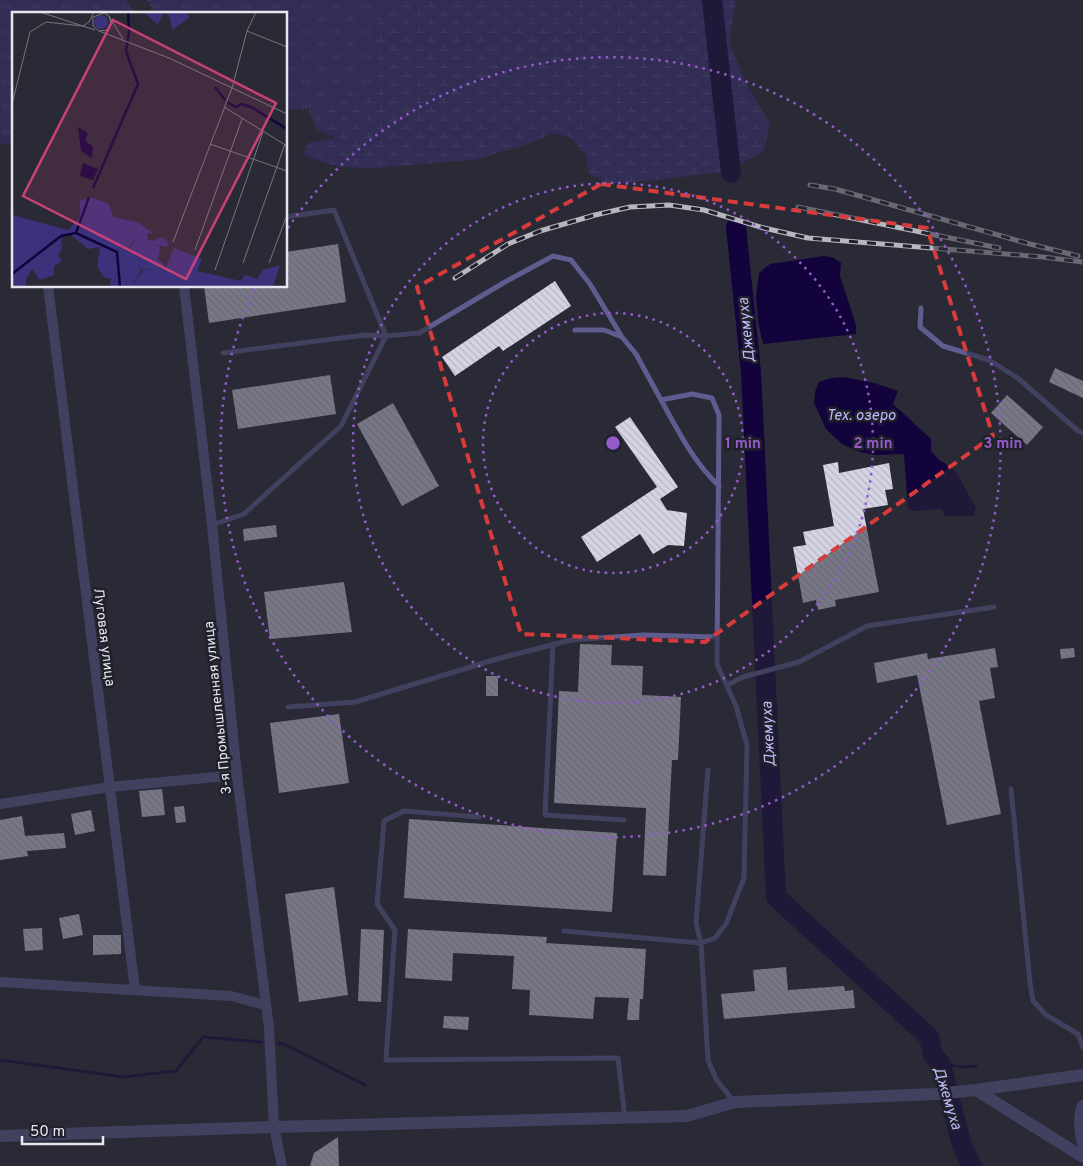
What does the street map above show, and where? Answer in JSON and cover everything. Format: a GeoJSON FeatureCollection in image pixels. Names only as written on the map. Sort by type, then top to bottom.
{"type":"FeatureCollection","features":[{"type":"Feature","properties":{"kind":"street","name":"Луговая улица"},"geometry":{"type":"LineString","coordinates":[[48,288],[135,990]]}},
{"type":"Feature","properties":{"kind":"street","name":"3-я Промышленная улица"},"geometry":{"type":"LineString","coordinates":[[184,288],[212,525],[237,775],[269,1028],[274,1127],[282,1166]]}},
{"type":"Feature","properties":{"kind":"street"},"geometry":{"type":"LineString","coordinates":[[0,804],[110,787],[237,775]]}},
{"type":"Feature","properties":{"kind":"street"},"geometry":{"type":"LineString","coordinates":[[0,982],[231,996],[265,1005]]}},
{"type":"Feature","properties":{"kind":"street"},"geometry":{"type":"LineString","coordinates":[[0,1136],[687,1116],[734,1102],[936,1094],[973,1091],[1083,1075]]}},
{"type":"Feature","properties":{"kind":"street"},"geometry":{"type":"LineString","coordinates":[[973,1091],[1083,1157]]}},
{"type":"Feature","properties":{"kind":"street"},"geometry":{"type":"LineString","coordinates":[[1083,1106],[1080,1122],[1083,1143]]}},
{"type":"Feature","properties":{"kind":"lane"},"geometry":{"type":"LineString","coordinates":[[212,525],[244,514],[341,426],[386,336],[334,210],[288,217]]}},
{"type":"Feature","properties":{"kind":"lane"},"geometry":{"type":"LineString","coordinates":[[223,353],[365,335],[386,336],[418,333],[553,256],[571,260],[590,284],[622,337],[636,354],[691,454],[708,476],[719,486]]}},
{"type":"Feature","properties":{"kind":"lane"},"geometry":{"type":"LineString","coordinates":[[921,308],[920,327],[943,346],[989,360],[1020,378],[1078,432],[1083,433]]}},
{"type":"Feature","properties":{"kind":"lane"},"geometry":{"type":"LineString","coordinates":[[575,330],[604,330],[622,337]]}},
{"type":"Feature","properties":{"kind":"lane"},"geometry":{"type":"LineString","coordinates":[[564,931],[701,943],[716,938],[726,924],[744,878],[747,745],[736,706],[717,664],[719,415],[712,398],[692,394],[661,400]]}},
{"type":"Feature","properties":{"kind":"lane"},"geometry":{"type":"LineString","coordinates":[[727,685],[743,677],[800,662],[867,626],[994,607]]}},
{"type":"Feature","properties":{"kind":"lane"},"geometry":{"type":"LineString","coordinates":[[288,707],[355,702],[497,659],[571,640],[643,635],[717,636]]}},
{"type":"Feature","properties":{"kind":"lane"},"geometry":{"type":"LineString","coordinates":[[553,644],[545,815],[624,820]]}},
{"type":"Feature","properties":{"kind":"lane"},"geometry":{"type":"LineString","coordinates":[[708,770],[696,923],[701,943],[708,1060],[716,1078],[734,1102]]}},
{"type":"Feature","properties":{"kind":"lane"},"geometry":{"type":"LineString","coordinates":[[1011,789],[1032,1001],[1046,1015],[1078,1034],[1083,1047]]}},
{"type":"Feature","properties":{"kind":"lane"},"geometry":{"type":"LineString","coordinates":[[479,817],[404,810],[384,821],[377,904],[395,930],[386,1060],[618,1058],[625,1118]]}},
{"type":"Feature","properties":{"kind":"highlighted area"},"geometry":{"type":"Polygon","coordinates":[[[601,184],[927,228],[993,436],[705,642],[521,634],[417,287],[601,184]]]}},
{"type":"Feature","properties":{"kind":"green space"},"geometry":{"type":"Polygon","coordinates":[[[0,0],[128,0],[127,2],[135,12],[12,12],[12,142],[0,144],[0,0]]]}},
{"type":"Feature","properties":{"kind":"green space"},"geometry":{"type":"Polygon","coordinates":[[[146,0],[386,0],[385,8],[375,27],[378,80],[367,96],[332,100],[308,109],[288,109],[288,12],[156,12],[146,0]]]}},
{"type":"Feature","properties":{"kind":"green space"},"geometry":{"type":"Polygon","coordinates":[[[386,0],[736,0],[729,41],[745,82],[770,124],[763,152],[727,171],[610,184],[589,174],[585,154],[570,137],[553,133],[527,144],[479,159],[414,165],[374,168],[338,167],[302,155],[308,143],[336,138],[316,129],[308,109],[332,100],[367,96],[378,80],[375,27],[385,8],[386,0]]]}},
{"type":"Feature","properties":{"kind":"water"},"geometry":{"type":"Polygon","coordinates":[[[824,256],[834,258],[841,263],[840,276],[856,325],[856,334],[763,344],[758,321],[756,297],[759,273],[770,264],[824,256]]]}},
{"type":"Feature","properties":{"kind":"water","name":"Тех. озеро"},"geometry":{"type":"Polygon","coordinates":[[[844,377],[874,383],[898,391],[893,404],[931,439],[931,451],[939,460],[955,470],[976,508],[973,516],[945,516],[942,509],[913,511],[908,508],[904,454],[876,455],[860,452],[842,444],[826,429],[814,403],[815,392],[819,382],[844,377]]]}},
{"type":"Feature","properties":{"kind":"building"},"geometry":{"type":"Polygon","coordinates":[[[338,244],[346,302],[209,323],[204,288],[288,288],[288,252],[338,244]]]}},
{"type":"Feature","properties":{"kind":"building"},"geometry":{"type":"Polygon","coordinates":[[[555,281],[571,306],[503,351],[499,346],[455,376],[442,357],[555,281]]]}},
{"type":"Feature","properties":{"kind":"building"},"geometry":{"type":"Polygon","coordinates":[[[1055,368],[1083,381],[1083,398],[1049,382],[1055,368]]]}},
{"type":"Feature","properties":{"kind":"building"},"geometry":{"type":"Polygon","coordinates":[[[330,375],[336,414],[238,429],[232,390],[330,375]]]}},
{"type":"Feature","properties":{"kind":"building"},"geometry":{"type":"Polygon","coordinates":[[[1007,395],[1043,427],[1027,445],[991,413],[1007,395]]]}},
{"type":"Feature","properties":{"kind":"building"},"geometry":{"type":"Polygon","coordinates":[[[393,403],[439,486],[402,506],[357,424],[393,403]]]}},
{"type":"Feature","properties":{"kind":"building"},"geometry":{"type":"Polygon","coordinates":[[[630,417],[678,487],[660,499],[667,510],[687,513],[684,546],[668,545],[653,554],[640,534],[597,562],[581,537],[657,487],[615,427],[630,417]]]}},
{"type":"Feature","properties":{"kind":"building"},"geometry":{"type":"Polygon","coordinates":[[[838,462],[839,473],[889,463],[893,489],[885,490],[888,505],[863,509],[879,592],[835,600],[836,606],[818,610],[816,600],[803,603],[793,547],[806,545],[803,532],[834,526],[823,465],[838,462]]]}},
{"type":"Feature","properties":{"kind":"building"},"geometry":{"type":"Polygon","coordinates":[[[276,525],[277,537],[244,541],[243,529],[276,525]]]}},
{"type":"Feature","properties":{"kind":"building"},"geometry":{"type":"Polygon","coordinates":[[[344,582],[352,632],[270,639],[264,592],[344,582]]]}},
{"type":"Feature","properties":{"kind":"building"},"geometry":{"type":"Polygon","coordinates":[[[580,644],[612,645],[611,665],[643,666],[642,695],[681,697],[678,760],[672,760],[666,876],[643,875],[646,808],[554,803],[559,691],[578,692],[580,644]]]}},
{"type":"Feature","properties":{"kind":"building"},"geometry":{"type":"Polygon","coordinates":[[[995,648],[998,667],[990,668],[995,698],[979,701],[1001,814],[947,825],[917,675],[877,683],[874,663],[927,653],[928,659],[995,648]]]}},
{"type":"Feature","properties":{"kind":"building"},"geometry":{"type":"Polygon","coordinates":[[[1074,648],[1075,657],[1061,659],[1060,649],[1074,648]]]}},
{"type":"Feature","properties":{"kind":"building"},"geometry":{"type":"Polygon","coordinates":[[[486,676],[498,676],[498,696],[486,696],[486,676]]]}},
{"type":"Feature","properties":{"kind":"building"},"geometry":{"type":"Polygon","coordinates":[[[339,714],[349,783],[279,793],[270,723],[339,714]]]}},
{"type":"Feature","properties":{"kind":"building"},"geometry":{"type":"Polygon","coordinates":[[[162,789],[165,815],[142,817],[139,791],[162,789]]]}},
{"type":"Feature","properties":{"kind":"building"},"geometry":{"type":"Polygon","coordinates":[[[184,806],[186,822],[176,823],[174,807],[184,806]]]}},
{"type":"Feature","properties":{"kind":"building"},"geometry":{"type":"Polygon","coordinates":[[[91,810],[95,831],[75,835],[71,814],[91,810]]]}},
{"type":"Feature","properties":{"kind":"building"},"geometry":{"type":"Polygon","coordinates":[[[22,816],[25,836],[64,833],[66,848],[27,851],[28,856],[0,860],[0,820],[22,816]]]}},
{"type":"Feature","properties":{"kind":"building"},"geometry":{"type":"Polygon","coordinates":[[[409,819],[617,833],[612,912],[404,898],[409,819]]]}},
{"type":"Feature","properties":{"kind":"building"},"geometry":{"type":"Polygon","coordinates":[[[334,887],[348,995],[299,1002],[285,894],[334,887]]]}},
{"type":"Feature","properties":{"kind":"building"},"geometry":{"type":"Polygon","coordinates":[[[79,914],[83,935],[63,939],[59,918],[79,914]]]}},
{"type":"Feature","properties":{"kind":"building"},"geometry":{"type":"Polygon","coordinates":[[[42,928],[43,950],[25,951],[23,929],[42,928]]]}},
{"type":"Feature","properties":{"kind":"building"},"geometry":{"type":"Polygon","coordinates":[[[361,929],[384,930],[381,1002],[358,1001],[361,929]]]}},
{"type":"Feature","properties":{"kind":"building"},"geometry":{"type":"Polygon","coordinates":[[[408,929],[547,937],[546,943],[646,949],[643,999],[640,999],[639,1020],[627,1020],[629,998],[595,997],[593,1019],[529,1015],[530,990],[512,989],[514,956],[453,953],[452,981],[405,978],[408,929]]]}},
{"type":"Feature","properties":{"kind":"building"},"geometry":{"type":"Polygon","coordinates":[[[93,935],[121,935],[121,954],[93,955],[93,935]]]}},
{"type":"Feature","properties":{"kind":"building"},"geometry":{"type":"Polygon","coordinates":[[[786,967],[788,990],[844,986],[845,991],[853,990],[855,1008],[724,1019],[721,994],[755,991],[753,970],[786,967]]]}},
{"type":"Feature","properties":{"kind":"building"},"geometry":{"type":"Polygon","coordinates":[[[444,1016],[469,1017],[468,1030],[443,1028],[444,1016]]]}},
{"type":"Feature","properties":{"kind":"building"},"geometry":{"type":"Polygon","coordinates":[[[338,1137],[339,1166],[310,1166],[314,1153],[338,1137]]]}},
{"type":"Feature","properties":{"kind":"waterway","name":"Джемуха"},"geometry":{"type":"LineString","coordinates":[[712,0],[731,173]]}},
{"type":"Feature","properties":{"kind":"waterway","name":"Джемуха"},"geometry":{"type":"LineString","coordinates":[[736,227],[751,372],[776,897],[929,1037],[933,1055],[941,1064],[962,1146],[972,1166]]}},
{"type":"Feature","properties":{"kind":"waterway"},"geometry":{"type":"LineString","coordinates":[[0,1060],[124,1077],[176,1071],[203,1037],[261,1042]]}},
{"type":"Feature","properties":{"kind":"waterway"},"geometry":{"type":"LineString","coordinates":[[279,1043],[365,1085]]}},
{"type":"Feature","properties":{"kind":"waterway"},"geometry":{"type":"LineString","coordinates":[[941,1064],[963,1067],[976,1066]]}},
{"type":"Feature","properties":{"kind":"railway"},"geometry":{"type":"LineString","coordinates":[[810,185],[835,189],[1078,256]]}},
{"type":"Feature","properties":{"kind":"railway"},"geometry":{"type":"LineString","coordinates":[[455,278],[508,244],[540,231],[630,207],[669,205],[704,210],[764,228],[808,238],[1043,257],[1083,262]]}},
{"type":"Feature","properties":{"kind":"railway"},"geometry":{"type":"LineString","coordinates":[[798,207],[999,248]]}}]}
